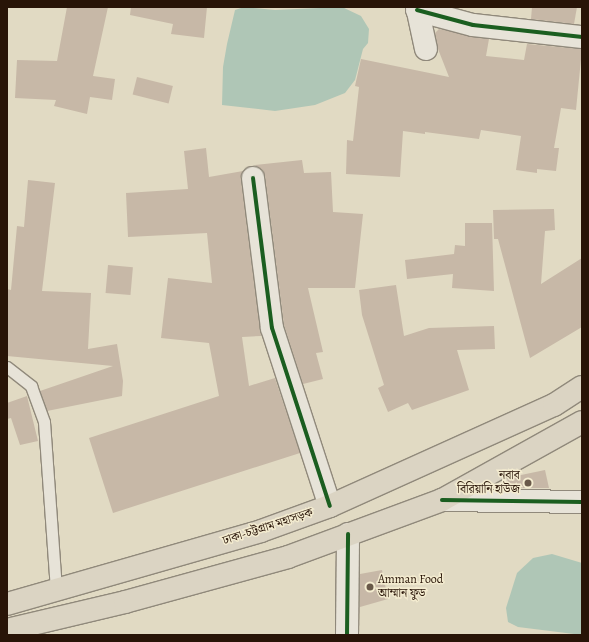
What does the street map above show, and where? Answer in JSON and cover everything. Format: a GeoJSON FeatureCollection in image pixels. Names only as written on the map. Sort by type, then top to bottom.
{"type":"FeatureCollection","features":[{"type":"Feature","properties":{"kind":"highway","name":"ঢাকা-চট্টগ্রাম মহাসড়ক"},"geometry":{"type":"LineString","coordinates":[[7,604],[261,531],[330,506],[554,406],[582,387]]}},
{"type":"Feature","properties":{"kind":"highway"},"geometry":{"type":"LineString","coordinates":[[7,630],[125,602],[288,557],[442,500],[582,422]]}},
{"type":"Feature","properties":{"kind":"street"},"geometry":{"type":"LineString","coordinates":[[426,49],[417,9],[473,25],[582,37]]}},
{"type":"Feature","properties":{"kind":"street"},"geometry":{"type":"LineString","coordinates":[[253,178],[272,328],[330,506]]}},
{"type":"Feature","properties":{"kind":"street"},"geometry":{"type":"LineString","coordinates":[[442,500],[582,502]]}},
{"type":"Feature","properties":{"kind":"street"},"geometry":{"type":"LineString","coordinates":[[347,635],[348,534]]}},
{"type":"Feature","properties":{"kind":"lane"},"geometry":{"type":"LineString","coordinates":[[7,367],[31,386],[44,422],[56,589]]}},
{"type":"Feature","properties":{"kind":"shaded area"},"geometry":{"type":"Polygon","coordinates":[[[244,7],[275,10],[342,7],[361,16],[369,29],[368,43],[363,49],[355,80],[345,93],[315,105],[275,111],[222,105],[223,67],[227,44],[235,10],[244,7]]]}},
{"type":"Feature","properties":{"kind":"shaded area"},"geometry":{"type":"Polygon","coordinates":[[[552,554],[582,563],[582,635],[518,627],[508,622],[506,608],[517,573],[533,558],[552,554]]]}},
{"type":"Feature","properties":{"kind":"building"},"geometry":{"type":"Polygon","coordinates":[[[67,7],[108,7],[93,76],[115,79],[112,100],[90,97],[87,114],[54,106],[56,100],[15,98],[17,60],[57,61],[67,7]]]}},
{"type":"Feature","properties":{"kind":"building"},"geometry":{"type":"Polygon","coordinates":[[[131,7],[207,7],[204,38],[171,34],[173,24],[130,15],[131,7]]]}},
{"type":"Feature","properties":{"kind":"building"},"geometry":{"type":"Polygon","coordinates":[[[532,7],[577,7],[574,24],[531,19],[532,7]]]}},
{"type":"Feature","properties":{"kind":"building"},"geometry":{"type":"Polygon","coordinates":[[[439,29],[489,39],[486,56],[524,60],[527,44],[582,49],[576,110],[561,108],[554,148],[559,148],[556,171],[537,169],[537,173],[516,170],[521,136],[481,130],[479,139],[425,132],[425,134],[403,131],[400,177],[346,174],[347,140],[353,141],[359,87],[355,86],[361,59],[449,77],[438,49],[435,33],[439,29]]]}},
{"type":"Feature","properties":{"kind":"building"},"geometry":{"type":"Polygon","coordinates":[[[137,77],[173,86],[169,103],[133,94],[137,77]]]}},
{"type":"Feature","properties":{"kind":"building"},"geometry":{"type":"Polygon","coordinates":[[[206,148],[209,177],[243,171],[241,180],[261,336],[242,337],[249,386],[275,378],[300,453],[113,513],[89,438],[219,396],[209,343],[161,338],[168,278],[212,283],[207,233],[128,237],[126,193],[188,189],[184,151],[206,148]]]}},
{"type":"Feature","properties":{"kind":"building"},"geometry":{"type":"Polygon","coordinates":[[[302,160],[304,173],[331,172],[333,212],[363,214],[355,288],[308,288],[323,352],[316,353],[323,379],[303,384],[284,325],[265,176],[263,170],[255,165],[302,160]]]}},
{"type":"Feature","properties":{"kind":"building"},"geometry":{"type":"Polygon","coordinates":[[[28,180],[55,183],[42,291],[91,293],[88,349],[117,344],[123,381],[122,396],[47,411],[40,391],[113,366],[7,356],[7,289],[11,290],[17,226],[24,227],[28,180]]]}},
{"type":"Feature","properties":{"kind":"building"},"geometry":{"type":"Polygon","coordinates":[[[554,209],[555,230],[545,231],[541,284],[582,258],[582,327],[530,358],[498,239],[494,239],[493,210],[554,209]]]}},
{"type":"Feature","properties":{"kind":"building"},"geometry":{"type":"Polygon","coordinates":[[[465,223],[492,223],[494,291],[452,288],[453,274],[407,279],[405,260],[454,254],[455,245],[465,246],[465,223]]]}},
{"type":"Feature","properties":{"kind":"building"},"geometry":{"type":"Polygon","coordinates":[[[108,265],[133,267],[130,295],[106,293],[108,265]]]}},
{"type":"Feature","properties":{"kind":"building"},"geometry":{"type":"Polygon","coordinates":[[[396,285],[404,336],[429,328],[494,326],[495,349],[457,350],[469,390],[412,410],[408,403],[388,412],[378,388],[384,385],[362,315],[359,290],[396,285]]]}},
{"type":"Feature","properties":{"kind":"building"},"geometry":{"type":"Polygon","coordinates":[[[27,396],[38,441],[20,445],[11,418],[7,419],[7,403],[27,396]]]}},
{"type":"Feature","properties":{"kind":"building","name":"নবাব বিরিয়ানি হাউজ"},"geometry":{"type":"Polygon","coordinates":[[[545,470],[549,488],[509,488],[507,478],[545,470]]]}},
{"type":"Feature","properties":{"kind":"building","name":"Amman Food আম্মান ফুড"},"geometry":{"type":"Polygon","coordinates":[[[382,570],[388,599],[360,607],[360,574],[382,570]]]}},
{"type":"Feature","properties":{"kind":"cycle path"},"geometry":{"type":"LineString","coordinates":[[417,10],[473,25],[582,37]]}},
{"type":"Feature","properties":{"kind":"cycle path"},"geometry":{"type":"LineString","coordinates":[[253,178],[272,328],[330,506]]}},
{"type":"Feature","properties":{"kind":"cycle path"},"geometry":{"type":"LineString","coordinates":[[442,500],[582,502]]}},
{"type":"Feature","properties":{"kind":"cycle path"},"geometry":{"type":"LineString","coordinates":[[347,635],[348,534]]}},
{"type":"Feature","properties":{"kind":"place","name":"নবাব বিরিয়ানি হাউজ"},"geometry":{"type":"Point","coordinates":[528,483]}},
{"type":"Feature","properties":{"kind":"place","name":"Amman Food আম্মান ফুড"},"geometry":{"type":"Point","coordinates":[370,587]}}]}
